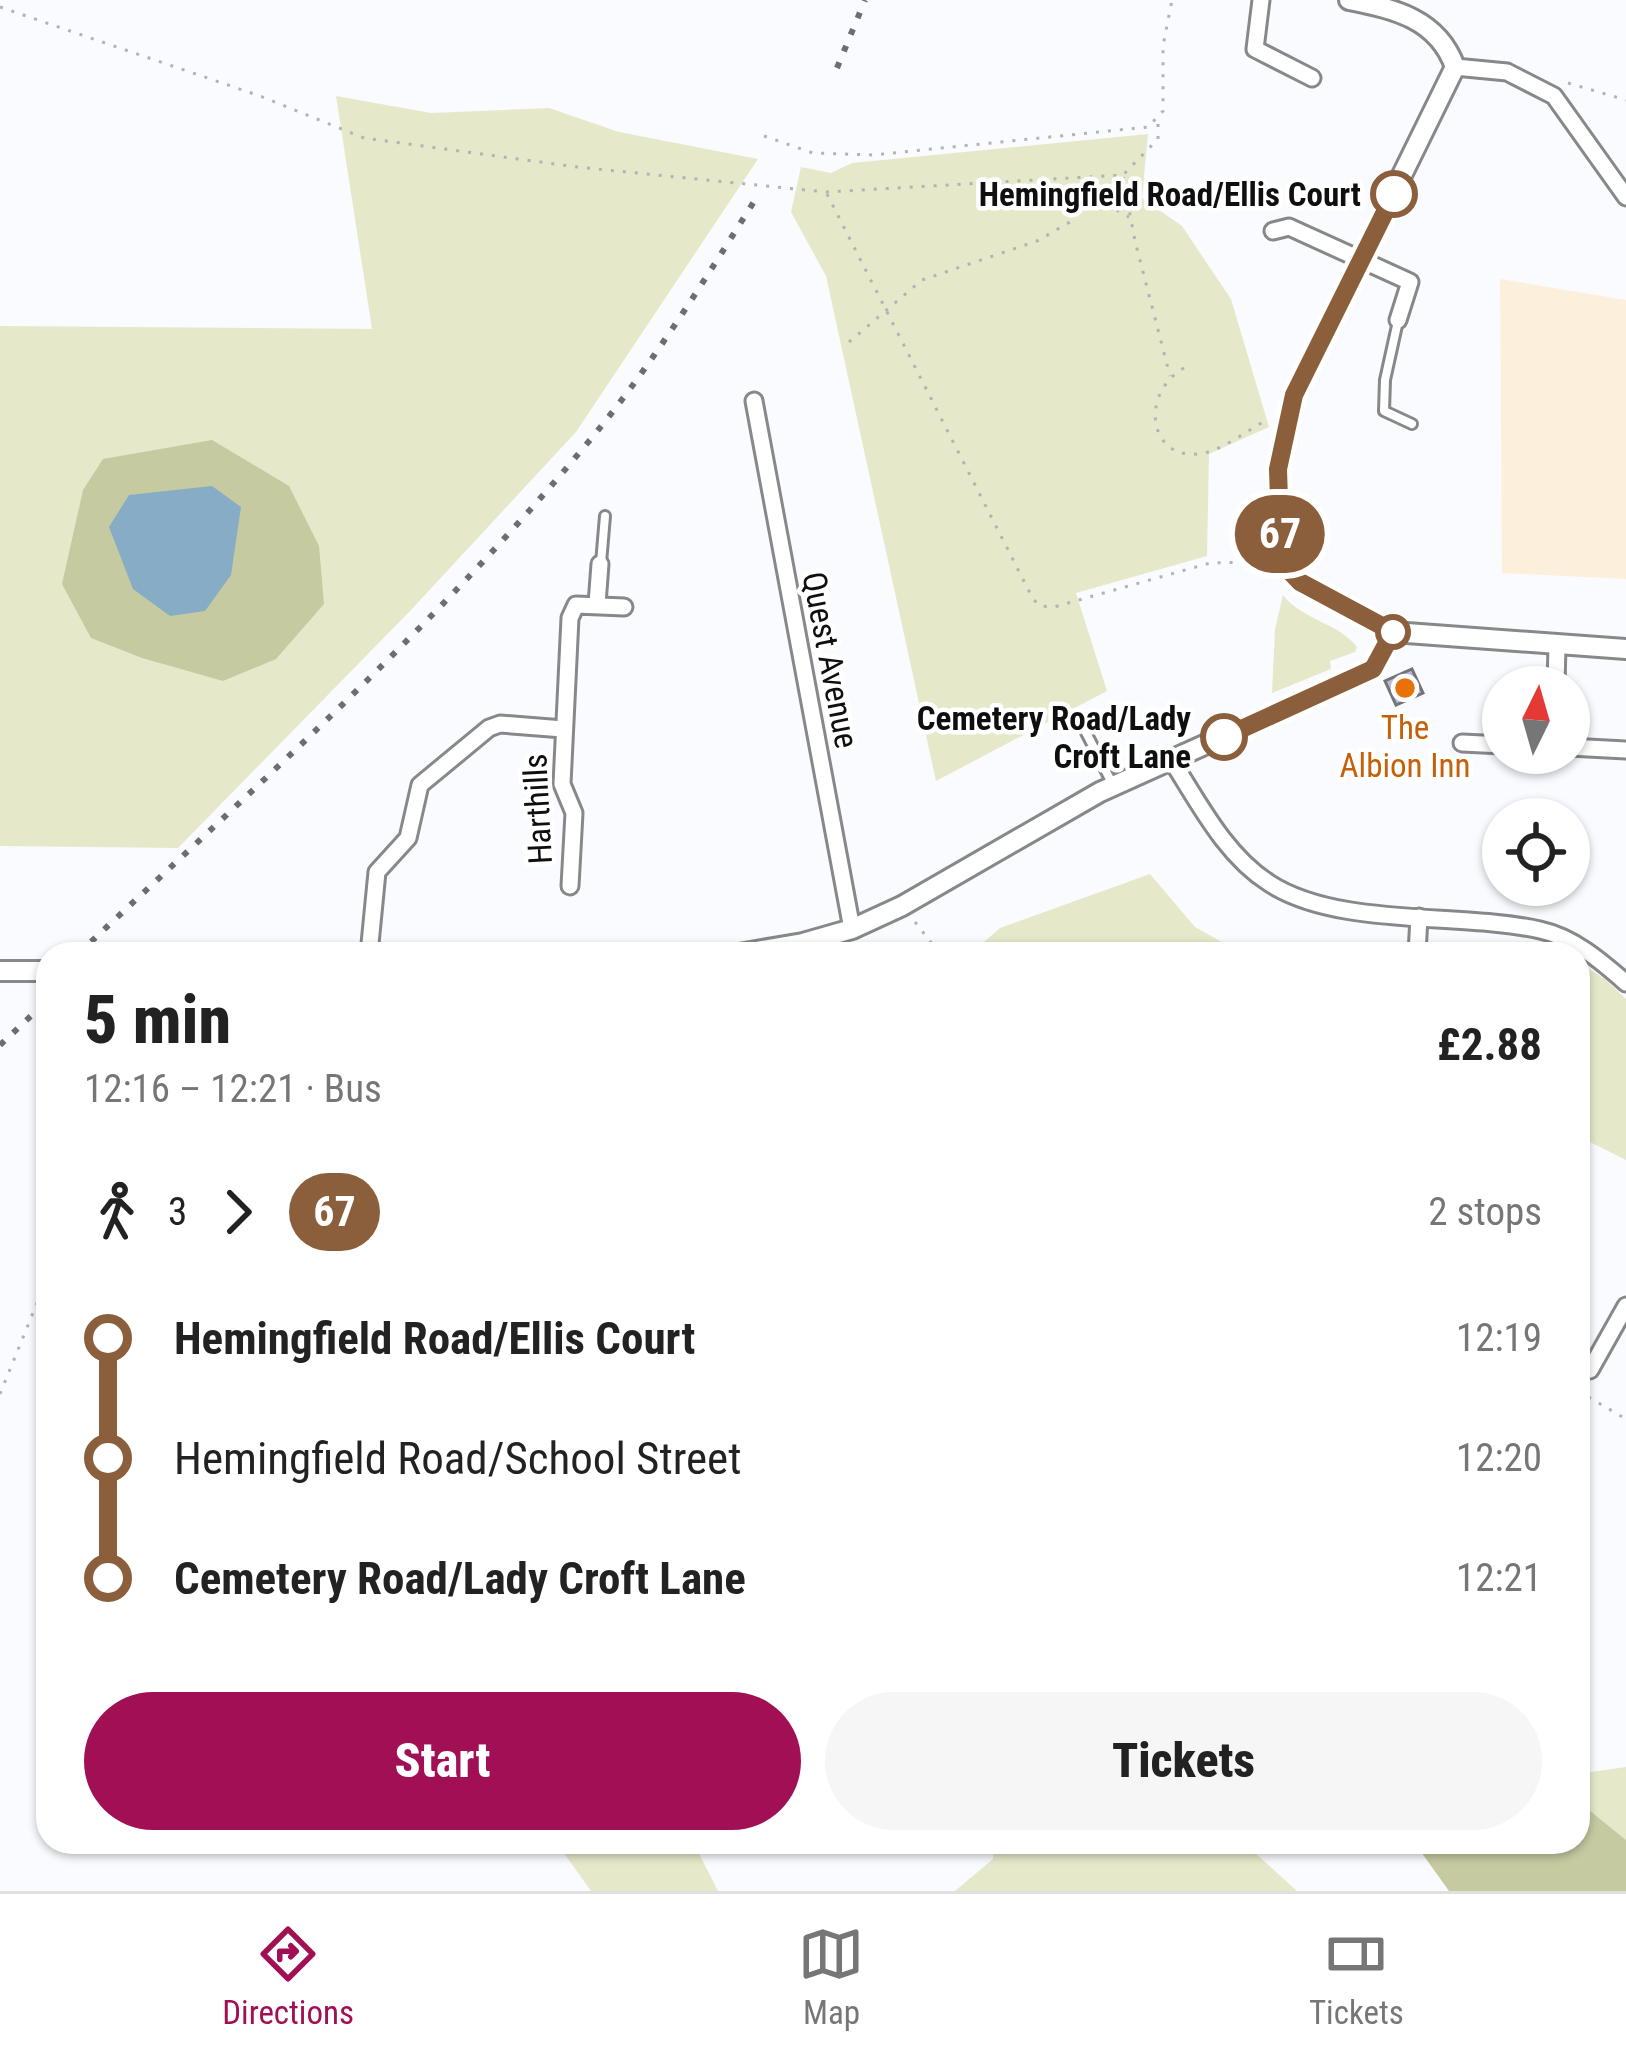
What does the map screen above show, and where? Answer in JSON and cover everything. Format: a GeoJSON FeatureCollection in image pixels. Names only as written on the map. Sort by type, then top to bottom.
{"type":"FeatureCollection","features":[{"type":"Feature","properties":{"kind":"street"},"geometry":{"type":"LineString","coordinates":[[1261,0],[1255,49],[1312,78]]}},
{"type":"Feature","properties":{"kind":"street"},"geometry":{"type":"LineString","coordinates":[[1349,0],[1387,8],[1427,25],[1447,44],[1455,67],[1292,406],[1278,469],[1281,562],[1300,582],[1393,632],[1626,649]]}},
{"type":"Feature","properties":{"kind":"street"},"geometry":{"type":"LineString","coordinates":[[1455,67],[1508,72],[1554,96],[1626,197]]}},
{"type":"Feature","properties":{"kind":"street"},"geometry":{"type":"LineString","coordinates":[[1273,231],[1289,227],[1410,282],[1398,320]]}},
{"type":"Feature","properties":{"kind":"street","name":"Quest Avenue"},"geometry":{"type":"LineString","coordinates":[[754,400],[852,929]]}},
{"type":"Feature","properties":{"kind":"street"},"geometry":{"type":"LineString","coordinates":[[600,564],[597,604],[624,607]]}},
{"type":"Feature","properties":{"kind":"street","name":"Harthills"},"geometry":{"type":"LineString","coordinates":[[570,886],[574,813],[563,792],[563,729],[570,618],[576,605],[597,604]]}},
{"type":"Feature","properties":{"kind":"street"},"geometry":{"type":"LineString","coordinates":[[810,942],[902,906],[1114,786],[1373,669],[1393,632]]}},
{"type":"Feature","properties":{"kind":"street"},"geometry":{"type":"LineString","coordinates":[[1556,666],[1557,645]]}},
{"type":"Feature","properties":{"kind":"street","name":"Harthills"},"geometry":{"type":"LineString","coordinates":[[370,942],[377,872],[408,838],[420,785],[489,728],[500,724],[563,729]]}},
{"type":"Feature","properties":{"kind":"street"},"geometry":{"type":"LineString","coordinates":[[1462,743],[1482,744]]}},
{"type":"Feature","properties":{"kind":"street"},"geometry":{"type":"LineString","coordinates":[[1590,748],[1626,750]]}},
{"type":"Feature","properties":{"kind":"street"},"geometry":{"type":"LineString","coordinates":[[1172,761],[1217,833],[1268,883],[1322,905],[1544,930],[1568,942]]}},
{"type":"Feature","properties":{"kind":"street"},"geometry":{"type":"LineString","coordinates":[[1418,942],[1419,917]]}},
{"type":"Feature","properties":{"kind":"street"},"geometry":{"type":"LineString","coordinates":[[1590,953],[1626,983]]}},
{"type":"Feature","properties":{"kind":"street"},"geometry":{"type":"LineString","coordinates":[[0,971],[36,971]]}},
{"type":"Feature","properties":{"kind":"street"},"geometry":{"type":"LineString","coordinates":[[1590,1370],[1626,1306]]}},
{"type":"Feature","properties":{"kind":"lane"},"geometry":{"type":"LineString","coordinates":[[1398,320],[1385,380],[1384,411],[1412,424]]}},
{"type":"Feature","properties":{"kind":"lane"},"geometry":{"type":"LineString","coordinates":[[600,564],[605,516]]}},
{"type":"Feature","properties":{"kind":"lane"},"geometry":{"type":"LineString","coordinates":[[1078,717],[1114,786]]}},
{"type":"Feature","properties":{"kind":"path"},"geometry":{"type":"LineString","coordinates":[[0,7],[260,95],[364,138],[826,192],[1123,175],[1158,139],[1163,46],[1172,0]]}},
{"type":"Feature","properties":{"kind":"path"},"geometry":{"type":"LineString","coordinates":[[764,136],[813,153],[873,155],[1089,136],[1148,127],[1158,120]]}},
{"type":"Feature","properties":{"kind":"path"},"geometry":{"type":"LineString","coordinates":[[1123,175],[1170,376]]}},
{"type":"Feature","properties":{"kind":"path"},"geometry":{"type":"LineString","coordinates":[[849,342],[922,280],[1037,241],[1070,221],[1096,176]]}},
{"type":"Feature","properties":{"kind":"path"},"geometry":{"type":"LineString","coordinates":[[826,192],[1040,606],[1054,607],[1210,562],[1281,562]]}},
{"type":"Feature","properties":{"kind":"path"},"geometry":{"type":"LineString","coordinates":[[1080,200],[1111,207],[1131,218]]}},
{"type":"Feature","properties":{"kind":"path"},"geometry":{"type":"LineString","coordinates":[[1184,368],[1170,376],[1153,406],[1156,427],[1180,451],[1196,454],[1214,449],[1292,406]]}},
{"type":"Feature","properties":{"kind":"path"},"geometry":{"type":"LineString","coordinates":[[902,906],[930,942]]}},
{"type":"Feature","properties":{"kind":"path"},"geometry":{"type":"LineString","coordinates":[[0,1394],[36,1306]]}},
{"type":"Feature","properties":{"kind":"path"},"geometry":{"type":"LineString","coordinates":[[1590,1398],[1626,1419]]}},
{"type":"Feature","properties":{"kind":"shaded area"},"geometry":{"type":"Polygon","coordinates":[[[1500,279],[1626,300],[1626,579],[1502,573],[1500,279]]]}},
{"type":"Feature","properties":{"kind":"green space"},"geometry":{"type":"Polygon","coordinates":[[[336,96],[431,113],[549,108],[619,132],[758,159],[576,432],[411,610],[178,848],[0,846],[0,326],[372,329],[336,96]]]}},
{"type":"Feature","properties":{"kind":"green space"},"geometry":{"type":"Polygon","coordinates":[[[1148,134],[1142,198],[1182,226],[1231,299],[1269,427],[1209,454],[1207,556],[1076,593],[1107,691],[936,781],[826,276],[791,212],[801,167],[831,173],[852,163],[1148,134]]]}},
{"type":"Feature","properties":{"kind":"green space"},"geometry":{"type":"Polygon","coordinates":[[[212,440],[289,486],[319,546],[324,604],[276,659],[223,681],[91,638],[62,584],[83,490],[103,459],[212,440]]]}},
{"type":"Feature","properties":{"kind":"green space"},"geometry":{"type":"Polygon","coordinates":[[[1283,595],[1357,647],[1330,661],[1331,669],[1272,693],[1275,629],[1283,595]]]}},
{"type":"Feature","properties":{"kind":"green space"},"geometry":{"type":"Polygon","coordinates":[[[1150,874],[1195,927],[1222,942],[984,942],[1000,928],[1150,874]]]}},
{"type":"Feature","properties":{"kind":"green space"},"geometry":{"type":"Polygon","coordinates":[[[1590,970],[1626,999],[1626,1160],[1590,1142],[1590,970]]]}},
{"type":"Feature","properties":{"kind":"green space"},"geometry":{"type":"Polygon","coordinates":[[[1626,1767],[1626,1840],[1590,1811],[1590,1772],[1626,1767]]]}},
{"type":"Feature","properties":{"kind":"green space"},"geometry":{"type":"Polygon","coordinates":[[[1590,1811],[1626,1840],[1626,1891],[1449,1891],[1423,1854],[1590,1854],[1590,1811]]]}},
{"type":"Feature","properties":{"kind":"green space"},"geometry":{"type":"Polygon","coordinates":[[[565,1854],[699,1854],[718,1891],[591,1891],[565,1854]]]}},
{"type":"Feature","properties":{"kind":"green space"},"geometry":{"type":"Polygon","coordinates":[[[994,1854],[1256,1854],[1297,1891],[955,1891],[994,1854]]]}},
{"type":"Feature","properties":{"kind":"water"},"geometry":{"type":"Polygon","coordinates":[[[212,486],[241,507],[231,575],[205,611],[170,616],[133,589],[109,527],[129,495],[212,486]]]}},
{"type":"Feature","properties":{"kind":"building"},"geometry":{"type":"Polygon","coordinates":[[[1412,669],[1423,693],[1396,705],[1385,681],[1412,669]]]}},
{"type":"Feature","properties":{"kind":"railway"},"geometry":{"type":"LineString","coordinates":[[837,68],[865,0]]}},
{"type":"Feature","properties":{"kind":"railway"},"geometry":{"type":"LineString","coordinates":[[91,942],[339,708],[526,514],[631,387],[755,200]]}},
{"type":"Feature","properties":{"kind":"railway"},"geometry":{"type":"LineString","coordinates":[[0,1045],[36,1011]]}},
{"type":"Feature","properties":{"kind":"bus line","name":"67"},"geometry":{"type":"LineString","coordinates":[[1224,737],[1373,669],[1393,632],[1300,582],[1281,562],[1278,469],[1294,395],[1394,194]]}},
{"type":"Feature","properties":{"kind":"place","name":"Hemingfield Road/Ellis Court"},"geometry":{"type":"Point","coordinates":[1394,194]}},
{"type":"Feature","properties":{"kind":"place","name":"The Albion Inn"},"geometry":{"type":"Point","coordinates":[1405,688]}},
{"type":"Feature","properties":{"kind":"place","name":"Cemetery Road/Lady Croft Lane"},"geometry":{"type":"Point","coordinates":[1224,737]}}]}
